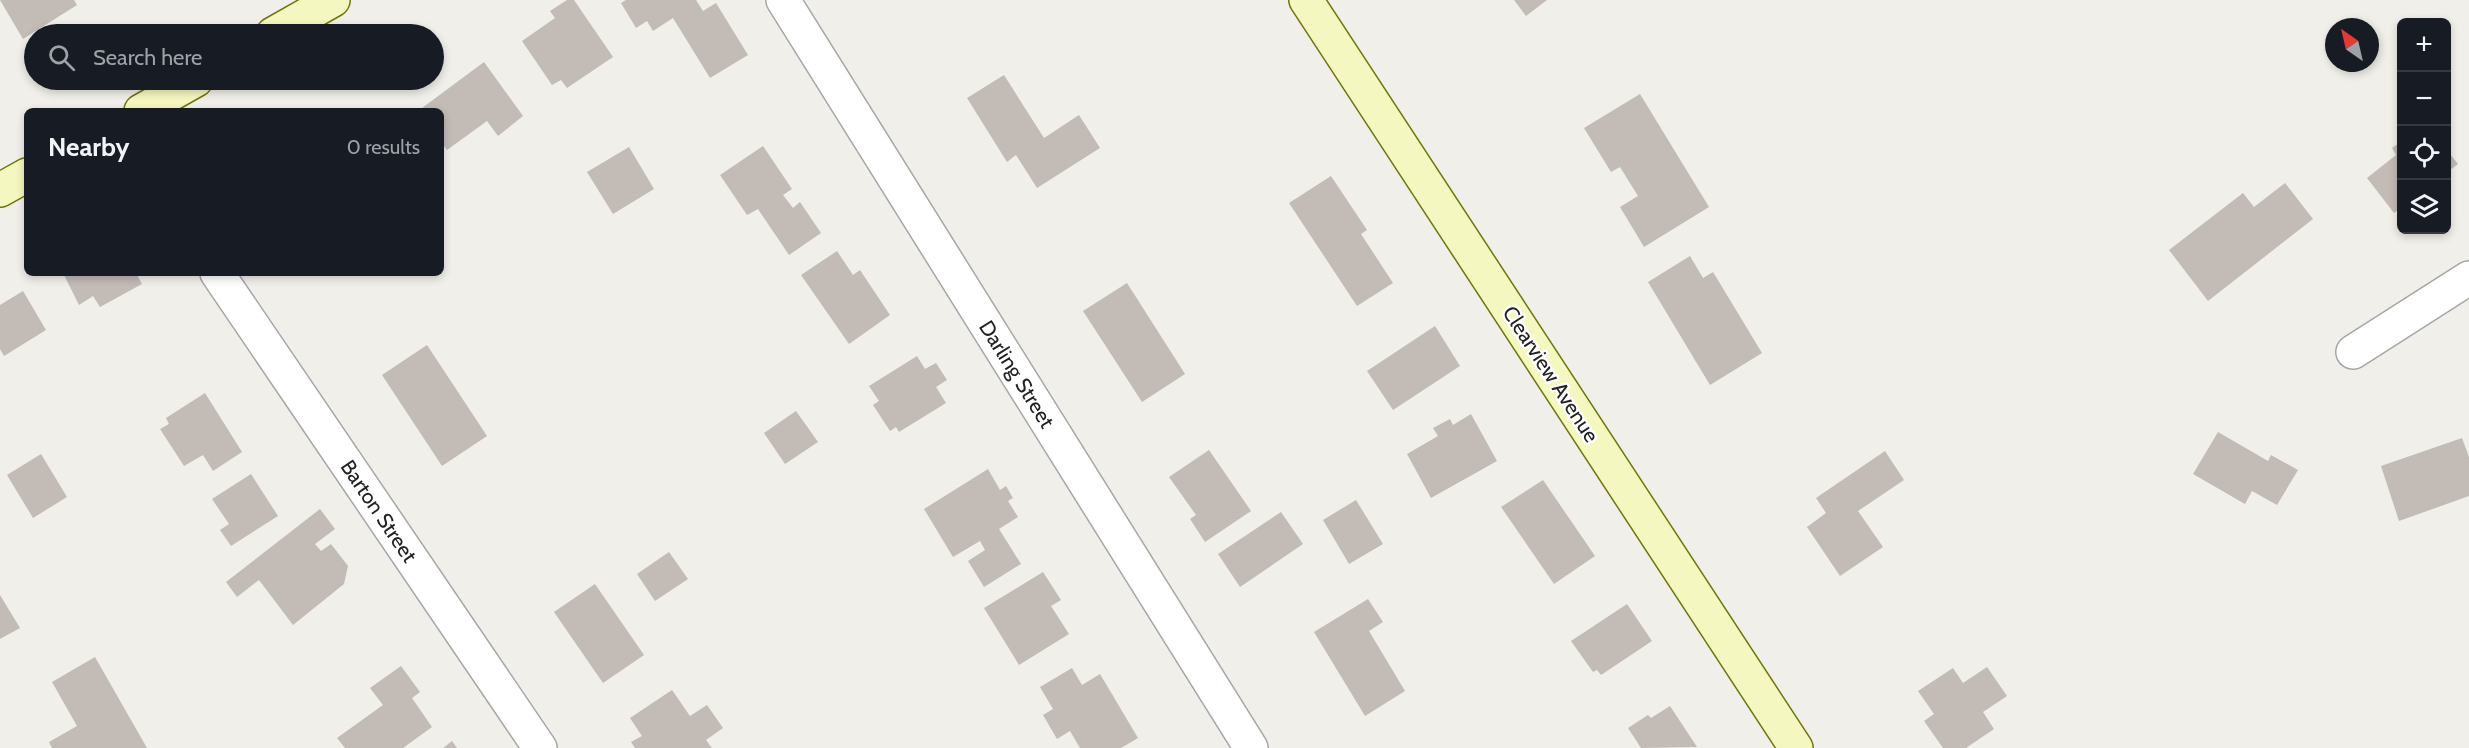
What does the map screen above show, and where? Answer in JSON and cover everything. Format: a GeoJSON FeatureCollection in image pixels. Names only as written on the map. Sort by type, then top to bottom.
{"type":"FeatureCollection","features":[{"type":"Feature","properties":{"kind":"street"},"geometry":{"type":"LineString","coordinates":[[291,24],[333,0]]}},
{"type":"Feature","properties":{"kind":"street","name":"Darling Street"},"geometry":{"type":"LineString","coordinates":[[783,0],[1251,748]]}},
{"type":"Feature","properties":{"kind":"street","name":"Clearview Avenue"},"geometry":{"type":"LineString","coordinates":[[1306,0],[1796,748]]}},
{"type":"Feature","properties":{"kind":"street"},"geometry":{"type":"LineString","coordinates":[[146,108],[178,90]]}},
{"type":"Feature","properties":{"kind":"street"},"geometry":{"type":"LineString","coordinates":[[0,190],[24,177]]}},
{"type":"Feature","properties":{"kind":"street","name":"Barton Street"},"geometry":{"type":"LineString","coordinates":[[220,276],[540,748]]}},
{"type":"Feature","properties":{"kind":"street"},"geometry":{"type":"LineString","coordinates":[[2353,352],[2469,278]]}},
{"type":"Feature","properties":{"kind":"building"},"geometry":{"type":"Polygon","coordinates":[[[0,0],[74,0],[77,5],[47,24],[24,24],[23,39],[0,0]]]}},
{"type":"Feature","properties":{"kind":"building"},"geometry":{"type":"Polygon","coordinates":[[[567,0],[574,0],[613,57],[567,88],[561,80],[552,85],[522,41],[555,18],[550,11],[567,0]]]}},
{"type":"Feature","properties":{"kind":"building"},"geometry":{"type":"Polygon","coordinates":[[[626,0],[696,0],[703,11],[716,3],[748,55],[710,78],[673,18],[653,31],[647,21],[636,28],[621,3],[626,0]]]}},
{"type":"Feature","properties":{"kind":"building"},"geometry":{"type":"Polygon","coordinates":[[[1514,0],[1547,0],[1526,16],[1514,0]]]}},
{"type":"Feature","properties":{"kind":"building"},"geometry":{"type":"Polygon","coordinates":[[[484,62],[523,116],[498,136],[487,121],[447,150],[444,146],[444,108],[422,108],[484,62]]]}},
{"type":"Feature","properties":{"kind":"building"},"geometry":{"type":"Polygon","coordinates":[[[1004,75],[1044,138],[1079,115],[1100,148],[1037,188],[1016,155],[1007,162],[967,98],[1004,75]]]}},
{"type":"Feature","properties":{"kind":"building"},"geometry":{"type":"Polygon","coordinates":[[[1640,94],[1709,207],[1644,247],[1620,207],[1638,196],[1620,167],[1611,172],[1584,128],[1640,94]]]}},
{"type":"Feature","properties":{"kind":"building"},"geometry":{"type":"Polygon","coordinates":[[[2397,144],[2397,211],[2394,213],[2367,178],[2396,155],[2392,148],[2397,144]]]}},
{"type":"Feature","properties":{"kind":"building"},"geometry":{"type":"Polygon","coordinates":[[[763,146],[792,189],[783,195],[793,208],[800,202],[821,233],[789,255],[758,209],[747,215],[720,175],[763,146]]]}},
{"type":"Feature","properties":{"kind":"building"},"geometry":{"type":"Polygon","coordinates":[[[629,147],[654,189],[613,214],[587,172],[629,147]]]}},
{"type":"Feature","properties":{"kind":"building"},"geometry":{"type":"Polygon","coordinates":[[[2451,155],[2458,164],[2451,169],[2451,155]]]}},
{"type":"Feature","properties":{"kind":"building"},"geometry":{"type":"Polygon","coordinates":[[[1331,176],[1367,230],[1361,234],[1393,283],[1357,306],[1289,203],[1331,176]]]}},
{"type":"Feature","properties":{"kind":"building"},"geometry":{"type":"Polygon","coordinates":[[[2285,183],[2313,219],[2208,301],[2169,250],[2243,193],[2254,207],[2285,183]]]}},
{"type":"Feature","properties":{"kind":"building"},"geometry":{"type":"Polygon","coordinates":[[[837,251],[853,275],[860,270],[890,315],[849,344],[801,275],[837,251]]]}},
{"type":"Feature","properties":{"kind":"building"},"geometry":{"type":"Polygon","coordinates":[[[1690,256],[1703,278],[1713,272],[1762,353],[1710,385],[1648,282],[1690,256]]]}},
{"type":"Feature","properties":{"kind":"building"},"geometry":{"type":"Polygon","coordinates":[[[64,276],[138,276],[142,284],[100,307],[93,296],[79,305],[64,276]]]}},
{"type":"Feature","properties":{"kind":"building"},"geometry":{"type":"Polygon","coordinates":[[[1127,283],[1185,374],[1142,402],[1083,311],[1127,283]]]}},
{"type":"Feature","properties":{"kind":"building"},"geometry":{"type":"Polygon","coordinates":[[[23,291],[46,330],[4,356],[0,349],[0,305],[23,291]]]}},
{"type":"Feature","properties":{"kind":"building"},"geometry":{"type":"Polygon","coordinates":[[[1435,326],[1460,366],[1393,410],[1367,371],[1435,326]]]}},
{"type":"Feature","properties":{"kind":"building"},"geometry":{"type":"Polygon","coordinates":[[[427,345],[487,436],[442,466],[382,375],[427,345]]]}},
{"type":"Feature","properties":{"kind":"building"},"geometry":{"type":"Polygon","coordinates":[[[917,356],[925,369],[936,363],[947,380],[936,387],[946,403],[899,432],[896,427],[890,431],[873,405],[879,401],[869,386],[917,356]]]}},
{"type":"Feature","properties":{"kind":"building"},"geometry":{"type":"Polygon","coordinates":[[[205,393],[242,452],[213,471],[203,455],[184,466],[160,429],[169,424],[166,418],[205,393]]]}},
{"type":"Feature","properties":{"kind":"building"},"geometry":{"type":"Polygon","coordinates":[[[796,411],[818,442],[785,464],[764,433],[796,411]]]}},
{"type":"Feature","properties":{"kind":"building"},"geometry":{"type":"Polygon","coordinates":[[[1471,414],[1497,461],[1431,498],[1407,454],[1438,436],[1433,428],[1450,419],[1453,425],[1471,414]]]}},
{"type":"Feature","properties":{"kind":"building"},"geometry":{"type":"Polygon","coordinates":[[[2218,432],[2268,461],[2271,455],[2298,470],[2277,505],[2252,491],[2245,504],[2193,474],[2218,432]]]}},
{"type":"Feature","properties":{"kind":"building"},"geometry":{"type":"Polygon","coordinates":[[[2462,438],[2469,457],[2469,496],[2399,521],[2381,466],[2462,438]]]}},
{"type":"Feature","properties":{"kind":"building"},"geometry":{"type":"Polygon","coordinates":[[[1209,450],[1251,511],[1205,542],[1190,519],[1196,515],[1169,477],[1209,450]]]}},
{"type":"Feature","properties":{"kind":"building"},"geometry":{"type":"Polygon","coordinates":[[[1885,451],[1904,480],[1858,511],[1883,547],[1840,576],[1807,527],[1826,513],[1816,498],[1885,451]]]}},
{"type":"Feature","properties":{"kind":"building"},"geometry":{"type":"Polygon","coordinates":[[[41,454],[67,497],[33,518],[7,475],[41,454]]]}},
{"type":"Feature","properties":{"kind":"building"},"geometry":{"type":"Polygon","coordinates":[[[988,469],[1000,490],[1006,486],[1013,498],[1008,501],[1018,517],[999,529],[1021,564],[984,587],[968,561],[985,550],[980,541],[953,557],[924,509],[988,469]]]}},
{"type":"Feature","properties":{"kind":"building"},"geometry":{"type":"Polygon","coordinates":[[[251,474],[278,516],[231,546],[220,530],[229,524],[212,499],[251,474]]]}},
{"type":"Feature","properties":{"kind":"building"},"geometry":{"type":"Polygon","coordinates":[[[1543,480],[1595,556],[1554,584],[1501,507],[1543,480]]]}},
{"type":"Feature","properties":{"kind":"building"},"geometry":{"type":"Polygon","coordinates":[[[1356,500],[1383,544],[1349,564],[1323,520],[1356,500]]]}},
{"type":"Feature","properties":{"kind":"building"},"geometry":{"type":"Polygon","coordinates":[[[320,509],[335,529],[315,544],[321,551],[331,544],[348,566],[344,584],[293,625],[259,580],[237,597],[226,582],[320,509]]]}},
{"type":"Feature","properties":{"kind":"building"},"geometry":{"type":"Polygon","coordinates":[[[1281,512],[1303,544],[1240,587],[1218,554],[1281,512]]]}},
{"type":"Feature","properties":{"kind":"building"},"geometry":{"type":"Polygon","coordinates":[[[669,552],[688,579],[655,601],[637,574],[669,552]]]}},
{"type":"Feature","properties":{"kind":"building"},"geometry":{"type":"Polygon","coordinates":[[[1043,572],[1061,600],[1051,606],[1069,634],[1019,665],[984,608],[1043,572]]]}},
{"type":"Feature","properties":{"kind":"building"},"geometry":{"type":"Polygon","coordinates":[[[595,584],[644,655],[603,683],[554,612],[595,584]]]}},
{"type":"Feature","properties":{"kind":"building"},"geometry":{"type":"Polygon","coordinates":[[[0,595],[20,628],[0,639],[0,595]]]}},
{"type":"Feature","properties":{"kind":"building"},"geometry":{"type":"Polygon","coordinates":[[[1368,599],[1383,622],[1369,631],[1405,691],[1365,716],[1314,632],[1368,599]]]}},
{"type":"Feature","properties":{"kind":"building"},"geometry":{"type":"Polygon","coordinates":[[[1627,604],[1652,641],[1601,675],[1597,670],[1593,672],[1571,641],[1627,604]]]}},
{"type":"Feature","properties":{"kind":"building"},"geometry":{"type":"Polygon","coordinates":[[[95,657],[147,748],[52,748],[49,742],[77,726],[52,682],[95,657]]]}},
{"type":"Feature","properties":{"kind":"building"},"geometry":{"type":"Polygon","coordinates":[[[401,666],[420,692],[412,698],[432,727],[403,748],[345,748],[337,738],[383,705],[370,688],[401,666]]]}},
{"type":"Feature","properties":{"kind":"building"},"geometry":{"type":"Polygon","coordinates":[[[1987,667],[2007,696],[1983,712],[1994,729],[1966,748],[1943,748],[1924,721],[1934,714],[1918,691],[1953,668],[1963,683],[1987,667]]]}},
{"type":"Feature","properties":{"kind":"building"},"geometry":{"type":"Polygon","coordinates":[[[1072,668],[1082,685],[1100,674],[1138,738],[1121,748],[1080,748],[1070,731],[1057,739],[1043,715],[1053,709],[1040,687],[1072,668]]]}},
{"type":"Feature","properties":{"kind":"building"},"geometry":{"type":"Polygon","coordinates":[[[672,690],[690,716],[707,705],[723,728],[706,740],[712,748],[635,748],[631,742],[642,736],[630,718],[672,690]]]}},
{"type":"Feature","properties":{"kind":"building"},"geometry":{"type":"Polygon","coordinates":[[[1670,706],[1697,747],[1641,748],[1628,728],[1648,715],[1651,718],[1670,706]]]}},
{"type":"Feature","properties":{"kind":"building"},"geometry":{"type":"Polygon","coordinates":[[[452,741],[457,748],[443,748],[452,741]]]}}]}
